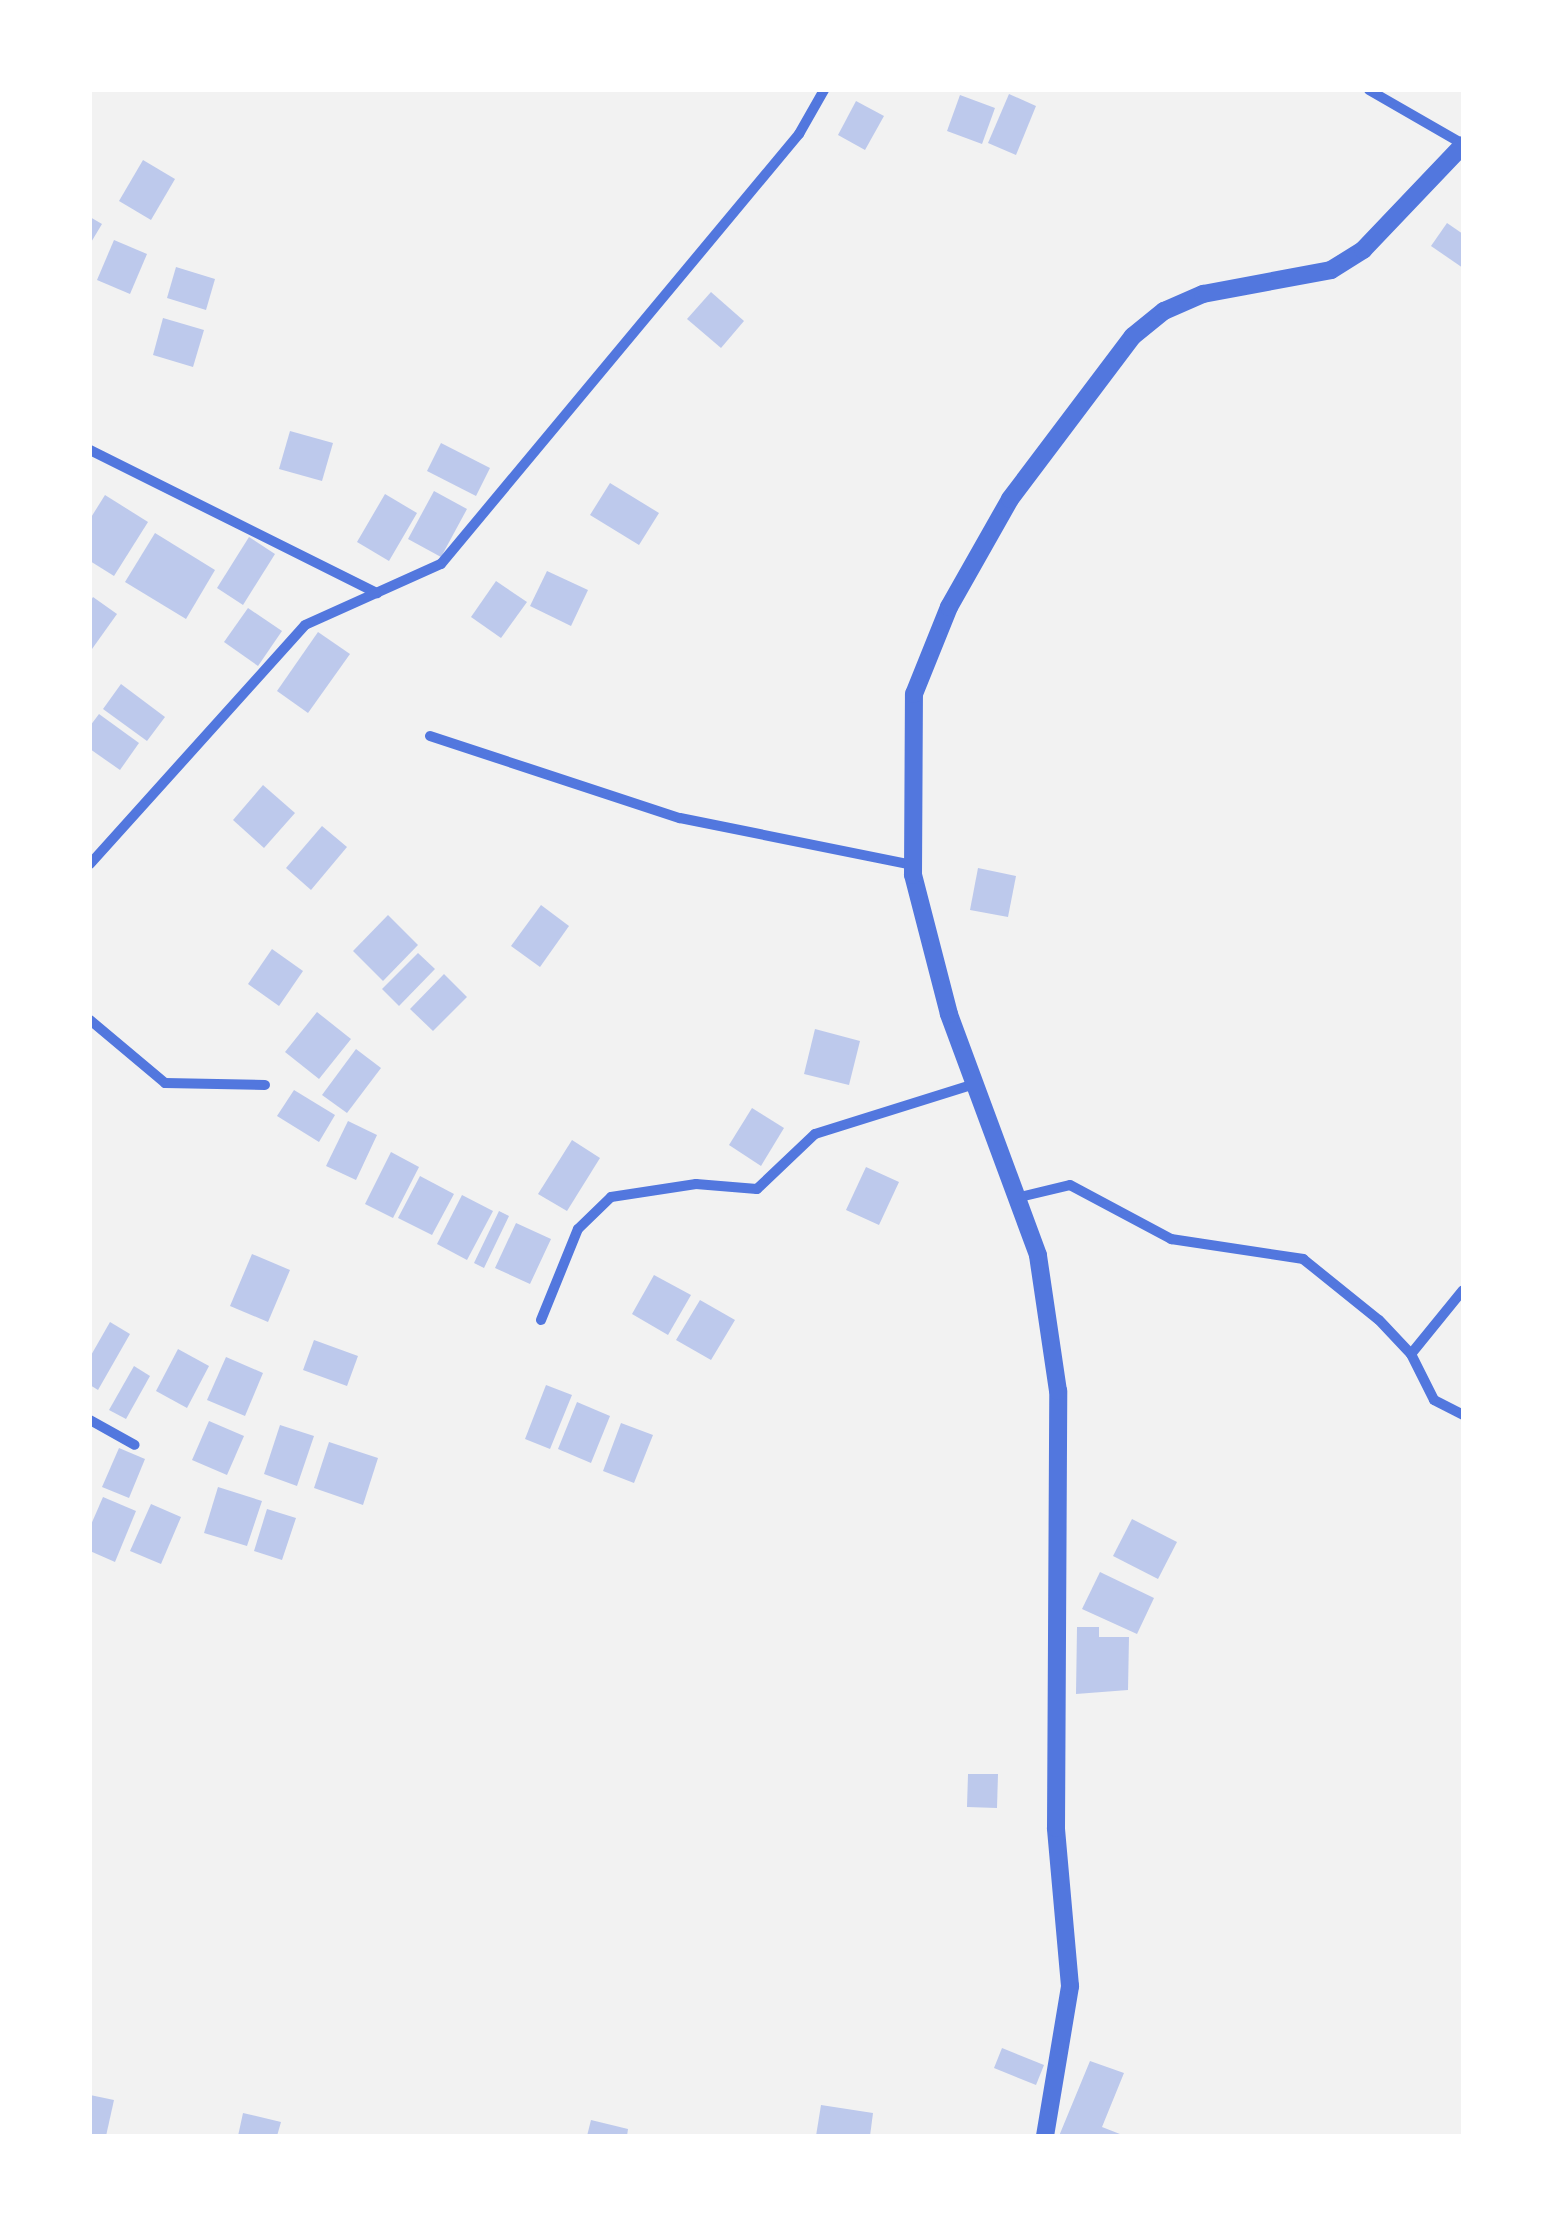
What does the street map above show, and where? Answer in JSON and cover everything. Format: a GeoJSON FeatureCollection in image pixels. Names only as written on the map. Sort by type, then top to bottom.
{"type":"FeatureCollection","features":[{"type":"Feature","properties":{"kind":"street"},"geometry":{"type":"LineString","coordinates":[[90,864],[305,625],[440,564],[799,134],[824,90]]}},
{"type":"Feature","properties":{"kind":"street"},"geometry":{"type":"LineString","coordinates":[[1045,2136],[1070,1986],[1056,1828],[1058,1391],[1038,1255],[930,952],[912,865],[914,694],[926,662],[1010,499],[1097,380],[1164,311],[1204,294],[1308,278],[1364,250],[1463,144],[1369,90]]}},
{"type":"Feature","properties":{"kind":"street"},"geometry":{"type":"LineString","coordinates":[[90,450],[377,593]]}},
{"type":"Feature","properties":{"kind":"street"},"geometry":{"type":"LineString","coordinates":[[430,736],[680,818],[912,865]]}},
{"type":"Feature","properties":{"kind":"street"},"geometry":{"type":"LineString","coordinates":[[90,1020],[165,1083],[264,1085]]}},
{"type":"Feature","properties":{"kind":"street"},"geometry":{"type":"LineString","coordinates":[[540,1320],[578,1229],[610,1197],[696,1184],[757,1189],[816,1134],[975,1084]]}},
{"type":"Feature","properties":{"kind":"street"},"geometry":{"type":"LineString","coordinates":[[1020,1197],[1070,1185],[1171,1239],[1303,1259],[1380,1320],[1410,1354],[1434,1400],[1463,1415]]}},
{"type":"Feature","properties":{"kind":"street"},"geometry":{"type":"LineString","coordinates":[[1410,1354],[1463,1290]]}},
{"type":"Feature","properties":{"kind":"street"},"geometry":{"type":"LineString","coordinates":[[90,1420],[135,1446]]}},
{"type":"Feature","properties":{"kind":"building"},"geometry":{"type":"Polygon","coordinates":[[[1009,94],[1036,106],[1016,155],[988,143],[1009,94]]]}},
{"type":"Feature","properties":{"kind":"building"},"geometry":{"type":"Polygon","coordinates":[[[960,95],[995,108],[982,144],[947,131],[960,95]]]}},
{"type":"Feature","properties":{"kind":"building"},"geometry":{"type":"Polygon","coordinates":[[[856,101],[884,116],[865,150],[838,135],[856,101]]]}},
{"type":"Feature","properties":{"kind":"building"},"geometry":{"type":"Polygon","coordinates":[[[143,160],[175,179],[151,220],[119,201],[143,160]]]}},
{"type":"Feature","properties":{"kind":"building"},"geometry":{"type":"Polygon","coordinates":[[[90,217],[102,224],[90,244],[90,217]]]}},
{"type":"Feature","properties":{"kind":"building"},"geometry":{"type":"Polygon","coordinates":[[[1447,223],[1463,234],[1463,268],[1431,246],[1447,223]]]}},
{"type":"Feature","properties":{"kind":"building"},"geometry":{"type":"Polygon","coordinates":[[[114,240],[147,254],[130,294],[97,280],[114,240]]]}},
{"type":"Feature","properties":{"kind":"building"},"geometry":{"type":"Polygon","coordinates":[[[176,267],[215,279],[206,310],[167,298],[176,267]]]}},
{"type":"Feature","properties":{"kind":"building"},"geometry":{"type":"Polygon","coordinates":[[[711,292],[744,321],[721,348],[687,319],[711,292]]]}},
{"type":"Feature","properties":{"kind":"building"},"geometry":{"type":"Polygon","coordinates":[[[163,318],[204,330],[193,367],[153,355],[163,318]]]}},
{"type":"Feature","properties":{"kind":"building"},"geometry":{"type":"Polygon","coordinates":[[[290,431],[333,443],[322,481],[279,469],[290,431]]]}},
{"type":"Feature","properties":{"kind":"building"},"geometry":{"type":"Polygon","coordinates":[[[441,443],[490,468],[476,496],[427,471],[441,443]]]}},
{"type":"Feature","properties":{"kind":"building"},"geometry":{"type":"Polygon","coordinates":[[[610,483],[659,513],[639,545],[590,515],[610,483]]]}},
{"type":"Feature","properties":{"kind":"building"},"geometry":{"type":"Polygon","coordinates":[[[434,491],[467,509],[441,557],[408,539],[434,491]]]}},
{"type":"Feature","properties":{"kind":"building"},"geometry":{"type":"Polygon","coordinates":[[[385,494],[417,513],[389,561],[357,542],[385,494]]]}},
{"type":"Feature","properties":{"kind":"building"},"geometry":{"type":"Polygon","coordinates":[[[105,495],[148,522],[114,576],[90,561],[90,519],[105,495]]]}},
{"type":"Feature","properties":{"kind":"building"},"geometry":{"type":"Polygon","coordinates":[[[155,533],[215,570],[186,619],[125,582],[155,533]]]}},
{"type":"Feature","properties":{"kind":"building"},"geometry":{"type":"Polygon","coordinates":[[[249,537],[275,554],[243,605],[217,588],[249,537]]]}},
{"type":"Feature","properties":{"kind":"building"},"geometry":{"type":"Polygon","coordinates":[[[547,571],[588,590],[571,626],[530,606],[547,571]]]}},
{"type":"Feature","properties":{"kind":"building"},"geometry":{"type":"Polygon","coordinates":[[[496,581],[527,602],[501,638],[471,617],[496,581]]]}},
{"type":"Feature","properties":{"kind":"building"},"geometry":{"type":"Polygon","coordinates":[[[93,597],[117,614],[92,649],[90,602],[93,597]]]}},
{"type":"Feature","properties":{"kind":"building"},"geometry":{"type":"Polygon","coordinates":[[[248,608],[282,631],[258,666],[224,642],[248,608]]]}},
{"type":"Feature","properties":{"kind":"building"},"geometry":{"type":"Polygon","coordinates":[[[318,632],[350,654],[308,713],[277,691],[318,632]]]}},
{"type":"Feature","properties":{"kind":"building"},"geometry":{"type":"Polygon","coordinates":[[[121,684],[165,717],[147,741],[103,709],[121,684]]]}},
{"type":"Feature","properties":{"kind":"building"},"geometry":{"type":"Polygon","coordinates":[[[99,714],[139,743],[120,770],[90,749],[90,726],[99,714]]]}},
{"type":"Feature","properties":{"kind":"building"},"geometry":{"type":"Polygon","coordinates":[[[263,785],[295,813],[264,848],[233,820],[263,785]]]}},
{"type":"Feature","properties":{"kind":"building"},"geometry":{"type":"Polygon","coordinates":[[[322,826],[347,847],[311,890],[286,868],[322,826]]]}},
{"type":"Feature","properties":{"kind":"building"},"geometry":{"type":"Polygon","coordinates":[[[978,868],[1016,876],[1008,917],[970,910],[978,868]]]}},
{"type":"Feature","properties":{"kind":"building"},"geometry":{"type":"Polygon","coordinates":[[[541,905],[569,926],[540,967],[511,946],[541,905]]]}},
{"type":"Feature","properties":{"kind":"building"},"geometry":{"type":"Polygon","coordinates":[[[388,915],[418,945],[383,981],[353,951],[388,915]]]}},
{"type":"Feature","properties":{"kind":"building"},"geometry":{"type":"Polygon","coordinates":[[[272,949],[303,971],[279,1006],[248,984],[272,949]]]}},
{"type":"Feature","properties":{"kind":"building"},"geometry":{"type":"Polygon","coordinates":[[[418,953],[435,969],[399,1006],[382,989],[418,953]]]}},
{"type":"Feature","properties":{"kind":"building"},"geometry":{"type":"Polygon","coordinates":[[[444,974],[467,997],[433,1031],[410,1009],[444,974]]]}},
{"type":"Feature","properties":{"kind":"building"},"geometry":{"type":"Polygon","coordinates":[[[317,1012],[351,1039],[319,1079],[285,1052],[317,1012]]]}},
{"type":"Feature","properties":{"kind":"building"},"geometry":{"type":"Polygon","coordinates":[[[815,1029],[860,1041],[849,1085],[804,1074],[815,1029]]]}},
{"type":"Feature","properties":{"kind":"building"},"geometry":{"type":"Polygon","coordinates":[[[356,1049],[381,1068],[347,1113],[322,1095],[356,1049]]]}},
{"type":"Feature","properties":{"kind":"building"},"geometry":{"type":"Polygon","coordinates":[[[294,1090],[335,1115],[319,1142],[277,1116],[294,1090]]]}},
{"type":"Feature","properties":{"kind":"building"},"geometry":{"type":"Polygon","coordinates":[[[752,1108],[784,1128],[761,1166],[729,1145],[752,1108]]]}},
{"type":"Feature","properties":{"kind":"building"},"geometry":{"type":"Polygon","coordinates":[[[348,1121],[377,1135],[356,1180],[326,1166],[348,1121]]]}},
{"type":"Feature","properties":{"kind":"building"},"geometry":{"type":"Polygon","coordinates":[[[572,1140],[600,1158],[567,1211],[538,1194],[572,1140]]]}},
{"type":"Feature","properties":{"kind":"building"},"geometry":{"type":"Polygon","coordinates":[[[391,1152],[419,1167],[393,1218],[365,1204],[391,1152]]]}},
{"type":"Feature","properties":{"kind":"building"},"geometry":{"type":"Polygon","coordinates":[[[866,1167],[899,1182],[879,1225],[846,1210],[866,1167]]]}},
{"type":"Feature","properties":{"kind":"building"},"geometry":{"type":"Polygon","coordinates":[[[420,1176],[454,1194],[432,1235],[398,1218],[420,1176]]]}},
{"type":"Feature","properties":{"kind":"building"},"geometry":{"type":"Polygon","coordinates":[[[462,1195],[493,1211],[467,1260],[437,1244],[462,1195]]]}},
{"type":"Feature","properties":{"kind":"building"},"geometry":{"type":"Polygon","coordinates":[[[499,1211],[509,1216],[484,1268],[474,1263],[499,1211]]]}},
{"type":"Feature","properties":{"kind":"building"},"geometry":{"type":"Polygon","coordinates":[[[516,1223],[551,1239],[530,1284],[495,1268],[516,1223]]]}},
{"type":"Feature","properties":{"kind":"building"},"geometry":{"type":"Polygon","coordinates":[[[252,1254],[290,1270],[268,1322],[230,1306],[252,1254]]]}},
{"type":"Feature","properties":{"kind":"building"},"geometry":{"type":"Polygon","coordinates":[[[654,1275],[691,1295],[668,1335],[632,1314],[654,1275]]]}},
{"type":"Feature","properties":{"kind":"building"},"geometry":{"type":"Polygon","coordinates":[[[700,1300],[735,1320],[711,1360],[676,1340],[700,1300]]]}},
{"type":"Feature","properties":{"kind":"building"},"geometry":{"type":"Polygon","coordinates":[[[110,1322],[130,1334],[98,1390],[90,1385],[90,1357],[110,1322]]]}},
{"type":"Feature","properties":{"kind":"building"},"geometry":{"type":"Polygon","coordinates":[[[314,1340],[358,1356],[347,1386],[303,1370],[314,1340]]]}},
{"type":"Feature","properties":{"kind":"building"},"geometry":{"type":"Polygon","coordinates":[[[178,1349],[209,1366],[187,1408],[156,1391],[178,1349]]]}},
{"type":"Feature","properties":{"kind":"building"},"geometry":{"type":"Polygon","coordinates":[[[226,1357],[263,1373],[245,1416],[207,1400],[226,1357]]]}},
{"type":"Feature","properties":{"kind":"building"},"geometry":{"type":"Polygon","coordinates":[[[134,1366],[150,1376],[126,1419],[109,1410],[134,1366]]]}},
{"type":"Feature","properties":{"kind":"building"},"geometry":{"type":"Polygon","coordinates":[[[546,1385],[572,1395],[550,1449],[525,1439],[546,1385]]]}},
{"type":"Feature","properties":{"kind":"building"},"geometry":{"type":"Polygon","coordinates":[[[577,1402],[610,1416],[591,1463],[558,1449],[577,1402]]]}},
{"type":"Feature","properties":{"kind":"building"},"geometry":{"type":"Polygon","coordinates":[[[209,1421],[244,1436],[227,1475],[192,1460],[209,1421]]]}},
{"type":"Feature","properties":{"kind":"building"},"geometry":{"type":"Polygon","coordinates":[[[621,1423],[653,1435],[634,1483],[603,1471],[621,1423]]]}},
{"type":"Feature","properties":{"kind":"building"},"geometry":{"type":"Polygon","coordinates":[[[280,1425],[314,1436],[297,1486],[264,1474],[280,1425]]]}},
{"type":"Feature","properties":{"kind":"building"},"geometry":{"type":"Polygon","coordinates":[[[329,1442],[378,1458],[363,1505],[314,1488],[329,1442]]]}},
{"type":"Feature","properties":{"kind":"building"},"geometry":{"type":"Polygon","coordinates":[[[119,1448],[145,1459],[129,1498],[102,1487],[119,1448]]]}},
{"type":"Feature","properties":{"kind":"building"},"geometry":{"type":"Polygon","coordinates":[[[218,1487],[262,1501],[247,1546],[204,1533],[218,1487]]]}},
{"type":"Feature","properties":{"kind":"building"},"geometry":{"type":"Polygon","coordinates":[[[103,1497],[136,1511],[115,1562],[90,1551],[90,1527],[103,1497]]]}},
{"type":"Feature","properties":{"kind":"building"},"geometry":{"type":"Polygon","coordinates":[[[151,1504],[181,1517],[161,1564],[130,1551],[151,1504]]]}},
{"type":"Feature","properties":{"kind":"building"},"geometry":{"type":"Polygon","coordinates":[[[267,1509],[296,1518],[282,1560],[254,1551],[267,1509]]]}},
{"type":"Feature","properties":{"kind":"building"},"geometry":{"type":"Polygon","coordinates":[[[1132,1519],[1177,1542],[1158,1579],[1113,1556],[1132,1519]]]}},
{"type":"Feature","properties":{"kind":"building"},"geometry":{"type":"Polygon","coordinates":[[[1100,1572],[1154,1598],[1137,1634],[1082,1609],[1100,1572]]]}},
{"type":"Feature","properties":{"kind":"building"},"geometry":{"type":"Polygon","coordinates":[[[1077,1627],[1099,1627],[1099,1637],[1129,1637],[1128,1690],[1076,1694],[1077,1627]]]}},
{"type":"Feature","properties":{"kind":"building"},"geometry":{"type":"Polygon","coordinates":[[[968,1774],[998,1774],[997,1808],[967,1807],[968,1774]]]}},
{"type":"Feature","properties":{"kind":"building"},"geometry":{"type":"Polygon","coordinates":[[[1002,2048],[1044,2065],[1036,2085],[994,2068],[1002,2048]]]}},
{"type":"Feature","properties":{"kind":"building"},"geometry":{"type":"Polygon","coordinates":[[[1090,2061],[1124,2073],[1102,2127],[1125,2136],[1059,2136],[1090,2061]]]}},
{"type":"Feature","properties":{"kind":"building"},"geometry":{"type":"Polygon","coordinates":[[[90,2095],[114,2100],[106,2136],[90,2136],[90,2095]]]}},
{"type":"Feature","properties":{"kind":"building"},"geometry":{"type":"Polygon","coordinates":[[[821,2105],[873,2113],[870,2136],[816,2136],[821,2105]]]}},
{"type":"Feature","properties":{"kind":"building"},"geometry":{"type":"Polygon","coordinates":[[[243,2113],[281,2122],[277,2136],[238,2136],[243,2113]]]}},
{"type":"Feature","properties":{"kind":"building"},"geometry":{"type":"Polygon","coordinates":[[[591,2120],[628,2129],[627,2136],[587,2136],[591,2120]]]}}]}
